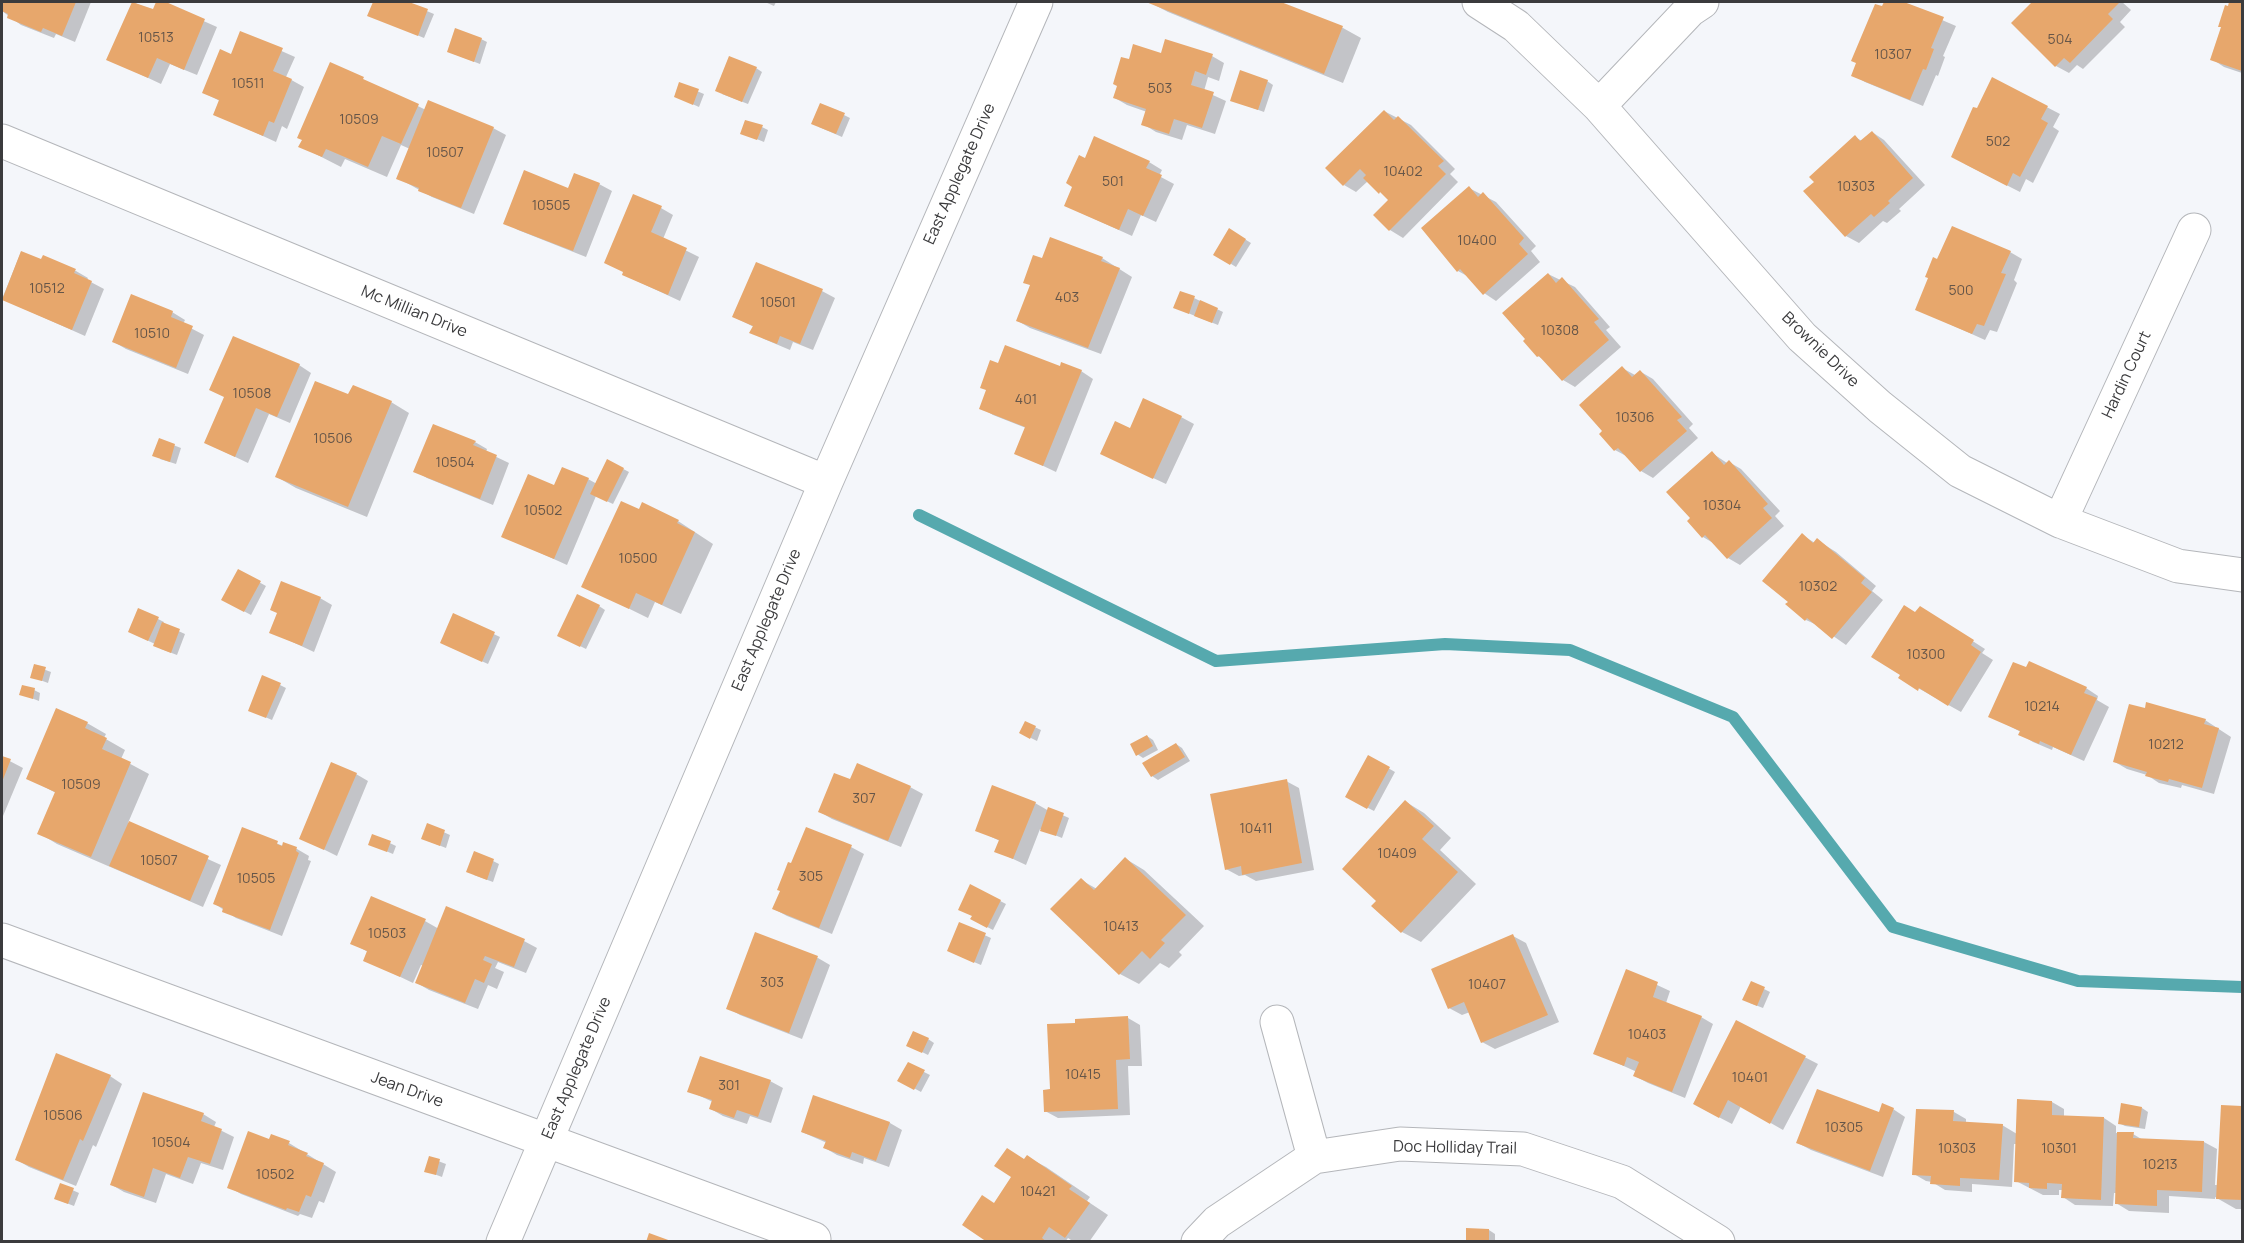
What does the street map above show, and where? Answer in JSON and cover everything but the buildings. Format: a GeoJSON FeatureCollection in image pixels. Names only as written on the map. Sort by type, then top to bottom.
{"type":"FeatureCollection","features":[{"type":"Feature","properties":{"kind":"street","name":"East Applegate Drive"},"geometry":{"type":"LineString","coordinates":[[503,1242],[826,482],[1036,2]]}},
{"type":"Feature","properties":{"kind":"street","name":"Brownie Drive"},"geometry":{"type":"LineString","coordinates":[[1479,2],[1515,26],[1599,106],[1803,337],[1880,407],[1960,471],[2061,521],[2178,566],[2242,575]]}},
{"type":"Feature","properties":{"kind":"street"},"geometry":{"type":"LineString","coordinates":[[1599,106],[1696,6]]}},
{"type":"Feature","properties":{"kind":"street","name":"Mc Millian Drive"},"geometry":{"type":"LineString","coordinates":[[2,141],[826,482]]}},
{"type":"Feature","properties":{"kind":"street","name":"Hardin Court"},"geometry":{"type":"LineString","coordinates":[[2061,521],[2194,230]]}},
{"type":"Feature","properties":{"kind":"street","name":"Jean Drive"},"geometry":{"type":"LineString","coordinates":[[2,940],[814,1239]]}},
{"type":"Feature","properties":{"kind":"street"},"geometry":{"type":"LineString","coordinates":[[1277,1022],[1314,1157]]}},
{"type":"Feature","properties":{"kind":"street","name":"Doc Holliday Trail"},"geometry":{"type":"LineString","coordinates":[[1198,1242],[1217,1222],[1314,1157],[1400,1144],[1523,1149],[1622,1182],[1718,1242]]}},
{"type":"Feature","properties":{"kind":"waterway"},"geometry":{"type":"LineString","coordinates":[[919,515],[1216,661],[1445,644],[1570,650],[1733,717],[1893,927],[2078,981],[2242,987]]}}]}
